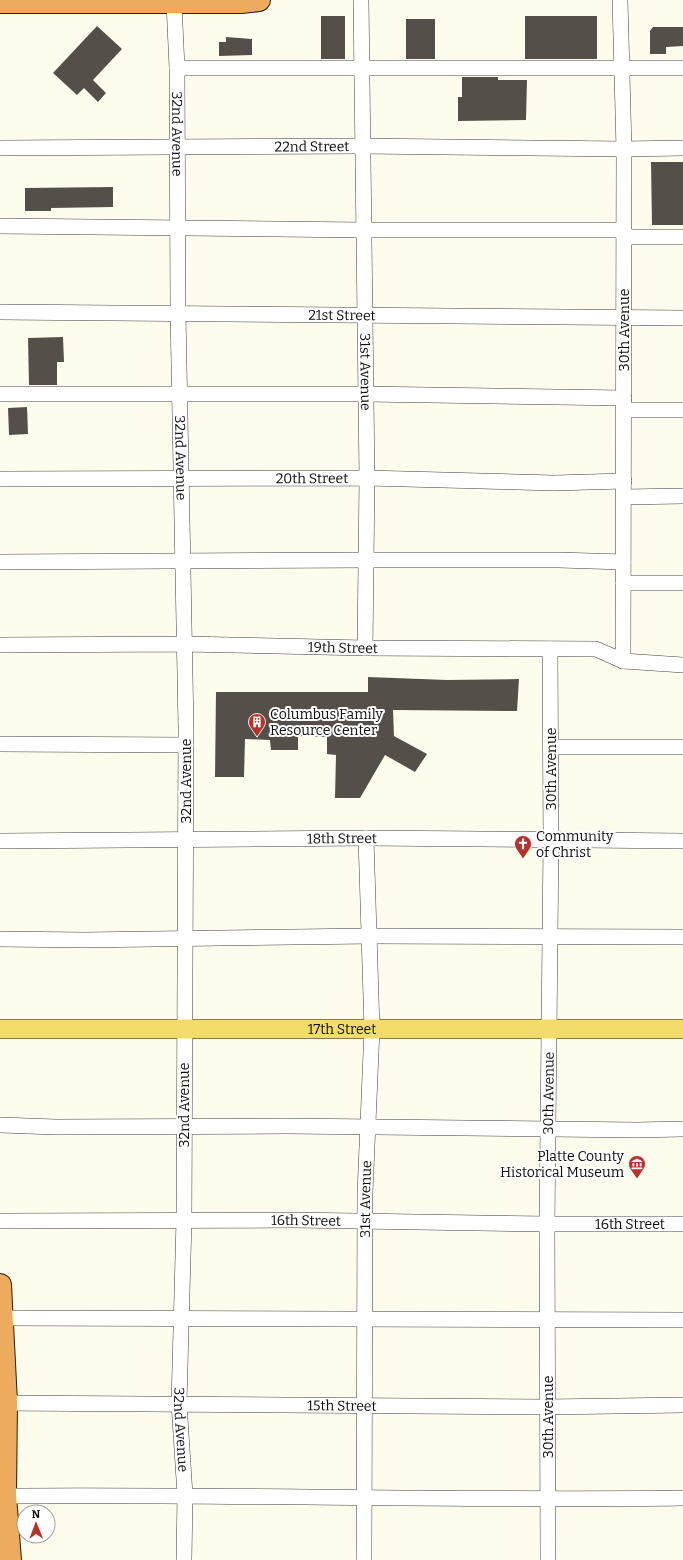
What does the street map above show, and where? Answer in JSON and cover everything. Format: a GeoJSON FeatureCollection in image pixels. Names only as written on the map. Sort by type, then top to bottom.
{"type":"FeatureCollection","features":[{"type":"Feature","properties":{"kind":"highway"},"geometry":{"type":"LineString","coordinates":[[0,2],[174,3],[241,2],[259,0]]}},
{"type":"Feature","properties":{"kind":"highway"},"geometry":{"type":"LineString","coordinates":[[0,1285],[5,1496],[10,1560]]}},
{"type":"Feature","properties":{"kind":"main road","name":"17th Street"},"geometry":{"type":"LineString","coordinates":[[0,1030],[683,1029]]}},
{"type":"Feature","properties":{"kind":"street","name":"31st Avenue"},"geometry":{"type":"LineString","coordinates":[[361,0],[367,478],[365,648]]}},
{"type":"Feature","properties":{"kind":"street","name":"30th Avenue"},"geometry":{"type":"LineString","coordinates":[[620,0],[624,149],[623,661]]}},
{"type":"Feature","properties":{"kind":"street","name":"32nd Avenue"},"geometry":{"type":"LineString","coordinates":[[174,3],[177,68],[180,477],[186,745],[183,1317],[179,1403],[185,1495],[184,1560]]}},
{"type":"Feature","properties":{"kind":"street"},"geometry":{"type":"LineString","coordinates":[[177,68],[683,68]]}},
{"type":"Feature","properties":{"kind":"street","name":"22nd Street"},"geometry":{"type":"LineString","coordinates":[[0,148],[362,146],[624,149],[683,148]]}},
{"type":"Feature","properties":{"kind":"street"},"geometry":{"type":"LineString","coordinates":[[0,226],[624,234],[683,237]]}},
{"type":"Feature","properties":{"kind":"street","name":"21st Street"},"geometry":{"type":"LineString","coordinates":[[0,312],[683,318]]}},
{"type":"Feature","properties":{"kind":"street"},"geometry":{"type":"LineString","coordinates":[[0,394],[366,394],[624,404],[683,410]]}},
{"type":"Feature","properties":{"kind":"street","name":"20th Street"},"geometry":{"type":"LineString","coordinates":[[0,479],[180,477],[367,478],[554,483],[624,481]]}},
{"type":"Feature","properties":{"kind":"street"},"geometry":{"type":"LineString","coordinates":[[624,497],[683,496]]}},
{"type":"Feature","properties":{"kind":"street"},"geometry":{"type":"LineString","coordinates":[[0,562],[182,560],[559,560],[623,562]]}},
{"type":"Feature","properties":{"kind":"street"},"geometry":{"type":"LineString","coordinates":[[623,583],[683,583]]}},
{"type":"Feature","properties":{"kind":"street","name":"19th Street"},"geometry":{"type":"LineString","coordinates":[[0,645],[184,644],[365,648],[596,649],[623,661],[683,665]]}},
{"type":"Feature","properties":{"kind":"street","name":"30th Avenue"},"geometry":{"type":"LineString","coordinates":[[548,1560],[548,1128],[551,841],[550,649]]}},
{"type":"Feature","properties":{"kind":"street"},"geometry":{"type":"LineString","coordinates":[[0,744],[186,745]]}},
{"type":"Feature","properties":{"kind":"street"},"geometry":{"type":"LineString","coordinates":[[551,747],[683,747]]}},
{"type":"Feature","properties":{"kind":"street","name":"31st Avenue"},"geometry":{"type":"LineString","coordinates":[[364,1560],[365,1221],[372,1029],[366,838]]}},
{"type":"Feature","properties":{"kind":"street","name":"18th Street"},"geometry":{"type":"LineString","coordinates":[[0,841],[366,838],[551,841],[683,841]]}},
{"type":"Feature","properties":{"kind":"street"},"geometry":{"type":"LineString","coordinates":[[0,938],[84,940],[369,936],[683,937]]}},
{"type":"Feature","properties":{"kind":"street"},"geometry":{"type":"LineString","coordinates":[[0,1125],[56,1127],[184,1126],[683,1129]]}},
{"type":"Feature","properties":{"kind":"street","name":"16th Street"},"geometry":{"type":"LineString","coordinates":[[0,1221],[184,1220],[683,1224]]}},
{"type":"Feature","properties":{"kind":"street"},"geometry":{"type":"LineString","coordinates":[[1,1318],[183,1317],[683,1320]]}},
{"type":"Feature","properties":{"kind":"street","name":"15th Street"},"geometry":{"type":"LineString","coordinates":[[3,1402],[364,1404],[547,1407],[683,1405]]}},
{"type":"Feature","properties":{"kind":"street"},"geometry":{"type":"LineString","coordinates":[[5,1496],[185,1495],[549,1499],[683,1498]]}},
{"type":"Feature","properties":{"kind":"building"},"geometry":{"type":"Polygon","coordinates":[[[321,16],[345,16],[345,59],[321,59],[321,16]]]}},
{"type":"Feature","properties":{"kind":"building"},"geometry":{"type":"Polygon","coordinates":[[[525,16],[597,16],[597,59],[525,59],[525,16]]]}},
{"type":"Feature","properties":{"kind":"building"},"geometry":{"type":"Polygon","coordinates":[[[406,19],[435,19],[435,59],[406,59],[406,19]]]}},
{"type":"Feature","properties":{"kind":"building"},"geometry":{"type":"Polygon","coordinates":[[[97,26],[122,49],[93,80],[106,93],[98,102],[84,88],[77,95],[53,73],[97,26]]]}},
{"type":"Feature","properties":{"kind":"building"},"geometry":{"type":"Polygon","coordinates":[[[653,27],[683,27],[683,46],[666,47],[666,54],[650,54],[650,31],[653,27]]]}},
{"type":"Feature","properties":{"kind":"building"},"geometry":{"type":"Polygon","coordinates":[[[226,37],[252,39],[252,55],[219,56],[219,42],[226,42],[226,37]]]}},
{"type":"Feature","properties":{"kind":"building"},"geometry":{"type":"Polygon","coordinates":[[[462,77],[498,77],[498,80],[527,80],[526,120],[458,121],[458,97],[462,97],[462,77]]]}},
{"type":"Feature","properties":{"kind":"building"},"geometry":{"type":"Polygon","coordinates":[[[651,162],[683,162],[683,225],[652,225],[651,162]]]}},
{"type":"Feature","properties":{"kind":"building"},"geometry":{"type":"Polygon","coordinates":[[[113,187],[113,207],[51,208],[51,211],[25,211],[25,188],[113,187]]]}},
{"type":"Feature","properties":{"kind":"building"},"geometry":{"type":"Polygon","coordinates":[[[63,337],[64,362],[57,362],[57,385],[29,385],[28,338],[63,337]]]}},
{"type":"Feature","properties":{"kind":"building"},"geometry":{"type":"Polygon","coordinates":[[[27,407],[28,434],[9,435],[8,408],[27,407]]]}},
{"type":"Feature","properties":{"kind":"building","name":"Columbus Family Resource Center"},"geometry":{"type":"Polygon","coordinates":[[[368,677],[447,680],[519,679],[517,711],[393,710],[394,736],[427,754],[415,772],[385,755],[360,798],[335,798],[336,755],[327,754],[327,737],[298,736],[298,750],[271,750],[270,740],[245,739],[244,777],[215,777],[216,692],[368,692],[368,677]]]}},
{"type":"Feature","properties":{"kind":"place","name":"Columbus Family Resource Center"},"geometry":{"type":"Point","coordinates":[257,737]}},
{"type":"Feature","properties":{"kind":"place","name":"Community of Christ"},"geometry":{"type":"Point","coordinates":[523,859]}},
{"type":"Feature","properties":{"kind":"place","name":"Platte County Historical Museum"},"geometry":{"type":"Point","coordinates":[637,1179]}}]}
